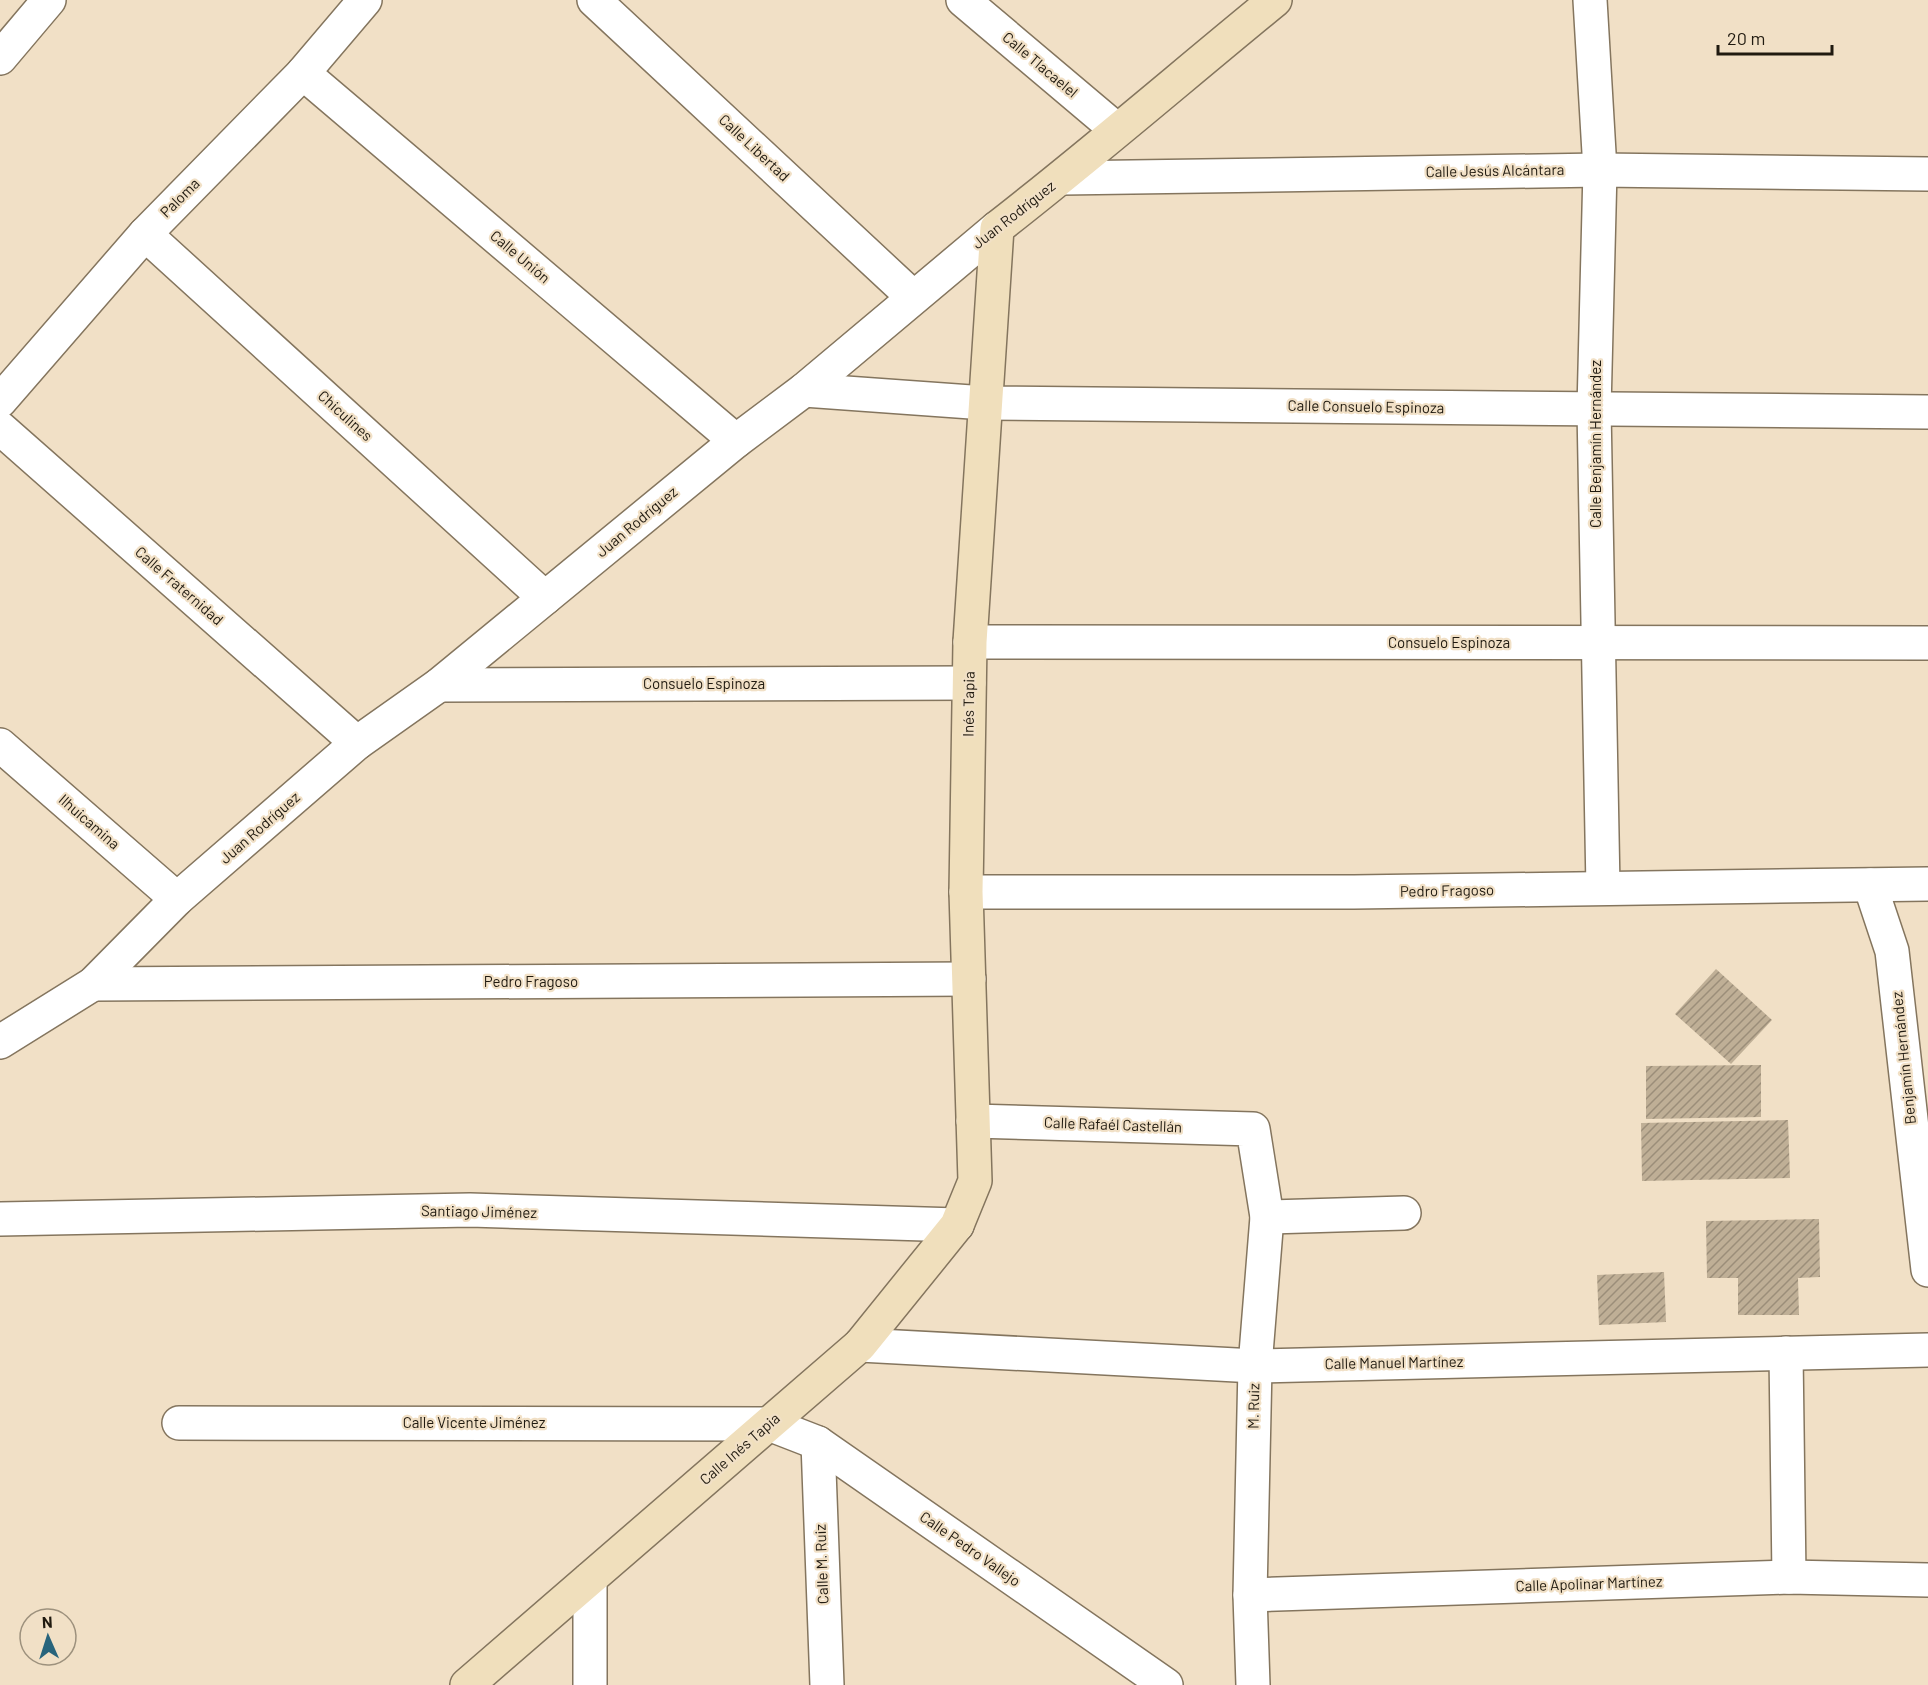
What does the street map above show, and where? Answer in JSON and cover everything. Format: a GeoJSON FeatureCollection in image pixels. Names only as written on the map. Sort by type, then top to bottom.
{"type":"FeatureCollection","features":[{"type":"Feature","properties":{"kind":"main road","name":"Juan Rodríguez"},"geometry":{"type":"LineString","coordinates":[[997,228],[1062,178],[1275,0]]}},
{"type":"Feature","properties":{"kind":"main road","name":"Inés Tapia"},"geometry":{"type":"LineString","coordinates":[[975,1181],[966,892],[969,683],[997,228]]}},
{"type":"Feature","properties":{"kind":"main road","name":"Calle Inés Tapia"},"geometry":{"type":"LineString","coordinates":[[467,1685],[860,1345],[957,1225],[975,1181]]}},
{"type":"Feature","properties":{"kind":"street"},"geometry":{"type":"LineString","coordinates":[[6,39],[49,0]]}},
{"type":"Feature","properties":{"kind":"street","name":"Paloma"},"geometry":{"type":"LineString","coordinates":[[0,401],[145,234],[303,73],[364,0]]}},
{"type":"Feature","properties":{"kind":"street","name":"Calle Libertad"},"geometry":{"type":"LineString","coordinates":[[594,0],[914,297]]}},
{"type":"Feature","properties":{"kind":"street","name":"Calle Tlacaelel"},"geometry":{"type":"LineString","coordinates":[[963,0],[1117,130]]}},
{"type":"Feature","properties":{"kind":"street","name":"Calle Benjamín Hernández"},"geometry":{"type":"LineString","coordinates":[[1590,0],[1600,170],[1594,409],[1603,888]]}},
{"type":"Feature","properties":{"kind":"street","name":"Calle Unión"},"geometry":{"type":"LineString","coordinates":[[303,73],[736,441]]}},
{"type":"Feature","properties":{"kind":"street","name":"Calle Jesús Alcántara"},"geometry":{"type":"LineString","coordinates":[[1062,178],[1600,170],[1928,174]]}},
{"type":"Feature","properties":{"kind":"street","name":"Juan Rodríguez"},"geometry":{"type":"LineString","coordinates":[[0,1042],[93,984],[177,898],[357,743],[439,685],[736,441],[804,390],[997,228]]}},
{"type":"Feature","properties":{"kind":"street","name":"Chiculines"},"geometry":{"type":"LineString","coordinates":[[145,234],[545,598]]}},
{"type":"Feature","properties":{"kind":"street","name":"Calle Consuelo Espinoza"},"geometry":{"type":"LineString","coordinates":[[804,390],[985,403],[1928,412]]}},
{"type":"Feature","properties":{"kind":"street","name":"Calle Fraternidad"},"geometry":{"type":"LineString","coordinates":[[0,428],[357,743]]}},
{"type":"Feature","properties":{"kind":"street","name":"Consuelo Espinoza"},"geometry":{"type":"LineString","coordinates":[[970,642],[1928,644]]}},
{"type":"Feature","properties":{"kind":"street","name":"Consuelo Espinoza"},"geometry":{"type":"LineString","coordinates":[[439,685],[969,683]]}},
{"type":"Feature","properties":{"kind":"street","name":"Ilhuicamina"},"geometry":{"type":"LineString","coordinates":[[0,745],[177,898]]}},
{"type":"Feature","properties":{"kind":"street","name":"Pedro Fragoso"},"geometry":{"type":"LineString","coordinates":[[966,892],[1354,892],[1928,884]]}},
{"type":"Feature","properties":{"kind":"street","name":"Benjamín Hernández"},"geometry":{"type":"LineString","coordinates":[[1870,885],[1892,951],[1928,1270]]}},
{"type":"Feature","properties":{"kind":"street","name":"Pedro Fragoso"},"geometry":{"type":"LineString","coordinates":[[93,984],[969,980]]}},
{"type":"Feature","properties":{"kind":"street","name":"Calle Rafaél Castellán"},"geometry":{"type":"LineString","coordinates":[[973,1121],[1253,1129]]}},
{"type":"Feature","properties":{"kind":"street","name":"M. Ruiz"},"geometry":{"type":"LineString","coordinates":[[1253,1129],[1267,1217],[1255,1366],[1250,1595],[1253,1685]]}},
{"type":"Feature","properties":{"kind":"street","name":"Santiago Jiménez"},"geometry":{"type":"LineString","coordinates":[[0,1219],[470,1210],[957,1225]]}},
{"type":"Feature","properties":{"kind":"street"},"geometry":{"type":"LineString","coordinates":[[1267,1217],[1404,1213]]}},
{"type":"Feature","properties":{"kind":"street","name":"Calle Manuel Martínez"},"geometry":{"type":"LineString","coordinates":[[860,1345],[1255,1366],[1928,1350]]}},
{"type":"Feature","properties":{"kind":"street"},"geometry":{"type":"LineString","coordinates":[[1786,1353],[1789,1577]]}},
{"type":"Feature","properties":{"kind":"street","name":"Calle Vicente Jiménez"},"geometry":{"type":"LineString","coordinates":[[179,1423],[769,1424]]}},
{"type":"Feature","properties":{"kind":"street","name":"Calle Pedro Vallejo"},"geometry":{"type":"LineString","coordinates":[[769,1424],[818,1443],[1166,1685]]}},
{"type":"Feature","properties":{"kind":"street","name":"Calle M. Ruiz"},"geometry":{"type":"LineString","coordinates":[[818,1443],[827,1685]]}},
{"type":"Feature","properties":{"kind":"street","name":"Calle Apolinar Martínez"},"geometry":{"type":"LineString","coordinates":[[1250,1595],[1789,1577],[1928,1580]]}},
{"type":"Feature","properties":{"kind":"street"},"geometry":{"type":"LineString","coordinates":[[590,1579],[590,1685]]}},
{"type":"Feature","properties":{"kind":"building"},"geometry":{"type":"Polygon","coordinates":[[[1716,969],[1772,1020],[1731,1064],[1675,1014],[1716,969]]]}},
{"type":"Feature","properties":{"kind":"building"},"geometry":{"type":"Polygon","coordinates":[[[1761,1065],[1761,1117],[1646,1119],[1646,1066],[1761,1065]]]}},
{"type":"Feature","properties":{"kind":"building"},"geometry":{"type":"Polygon","coordinates":[[[1788,1120],[1790,1178],[1642,1181],[1641,1123],[1788,1120]]]}},
{"type":"Feature","properties":{"kind":"building"},"geometry":{"type":"Polygon","coordinates":[[[1819,1219],[1820,1277],[1798,1278],[1799,1315],[1738,1315],[1738,1278],[1707,1278],[1706,1221],[1819,1219]]]}},
{"type":"Feature","properties":{"kind":"building"},"geometry":{"type":"Polygon","coordinates":[[[1664,1272],[1666,1322],[1599,1325],[1597,1275],[1664,1272]]]}}]}
